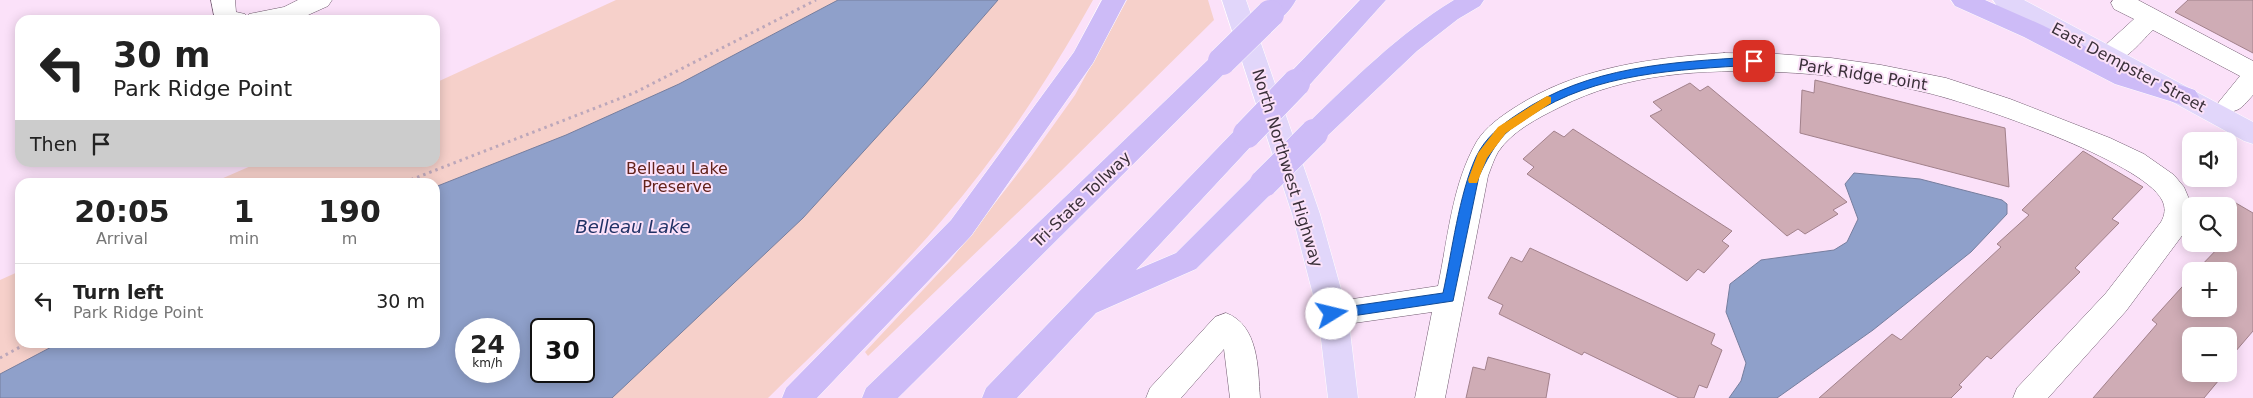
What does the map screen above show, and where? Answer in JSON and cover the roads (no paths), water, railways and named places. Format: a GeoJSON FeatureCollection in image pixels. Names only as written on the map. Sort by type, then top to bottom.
{"type":"FeatureCollection","features":[{"type":"Feature","properties":{"kind":"highway"},"geometry":{"type":"LineString","coordinates":[[797,398],[961,228],[1084,57],[1114,0]]}},
{"type":"Feature","properties":{"kind":"highway"},"geometry":{"type":"LineString","coordinates":[[997,398],[1374,0]]}},
{"type":"Feature","properties":{"kind":"highway"},"geometry":{"type":"LineString","coordinates":[[1084,307],[1186,261],[1314,133],[1411,41],[1448,13],[1472,0]]}},
{"type":"Feature","properties":{"kind":"highway"},"geometry":{"type":"LineString","coordinates":[[1963,0],[2033,31],[2124,76],[2186,97]]}},
{"type":"Feature","properties":{"kind":"highway","name":"Tri-State Tollway"},"geometry":{"type":"LineString","coordinates":[[877,398],[1277,7]]}},
{"type":"Feature","properties":{"kind":"main road","name":"North Northwest Highway"},"geometry":{"type":"LineString","coordinates":[[1234,0],[1306,214],[1332,314],[1343,398]]}},
{"type":"Feature","properties":{"kind":"main road","name":"East Dempster Street"},"geometry":{"type":"LineString","coordinates":[[2005,0],[2242,109]]}},
{"type":"Feature","properties":{"kind":"main road","name":"East Dempster Street"},"geometry":{"type":"LineString","coordinates":[[2039,0],[2186,97],[2253,134]]}},
{"type":"Feature","properties":{"kind":"street"},"geometry":{"type":"LineString","coordinates":[[223,0],[226,15]]}},
{"type":"Feature","properties":{"kind":"street"},"geometry":{"type":"LineString","coordinates":[[284,15],[320,0]]}},
{"type":"Feature","properties":{"kind":"street"},"geometry":{"type":"LineString","coordinates":[[2126,0],[2123,3],[2253,72]]}},
{"type":"Feature","properties":{"kind":"street"},"geometry":{"type":"LineString","coordinates":[[2115,51],[2151,18]]}},
{"type":"Feature","properties":{"kind":"street","name":"Park Ridge Point"},"geometry":{"type":"LineString","coordinates":[[1430,398],[1474,176],[1482,156],[1502,130],[1544,102],[1579,86],[1609,77],[1681,66],[1754,61],[1834,67],[1881,74],[1928,84],[1981,99],[2079,136],[2147,169],[2163,182],[2174,196],[2179,208],[2178,218],[2171,230],[2116,302],[2028,398]]}},
{"type":"Feature","properties":{"kind":"street"},"geometry":{"type":"LineString","coordinates":[[2242,109],[2253,78]]}},
{"type":"Feature","properties":{"kind":"street"},"geometry":{"type":"LineString","coordinates":[[1332,314],[1449,298]]}},
{"type":"Feature","properties":{"kind":"street"},"geometry":{"type":"LineString","coordinates":[[1161,398],[1226,326],[1241,349],[1245,398]]}},
{"type":"Feature","properties":{"kind":"water","name":"Belleau Lake"},"geometry":{"type":"Polygon","coordinates":[[[838,0],[998,0],[924,85],[803,218],[612,398],[0,398],[0,374],[49,348],[440,348],[440,185],[566,135],[679,84],[838,0]]]}},
{"type":"Feature","properties":{"kind":"water"},"geometry":{"type":"Polygon","coordinates":[[[1854,173],[1920,179],[2002,200],[2007,204],[2007,214],[1971,252],[1873,330],[1777,398],[1729,398],[1741,381],[1746,363],[1726,312],[1730,284],[1761,260],[1834,250],[1847,242],[1858,219],[1845,184],[1854,173]]]}},
{"type":"Feature","properties":{"kind":"park label","name":"Belleau Lake Preserve"},"geometry":{"type":"Point","coordinates":[677,177]}}]}
